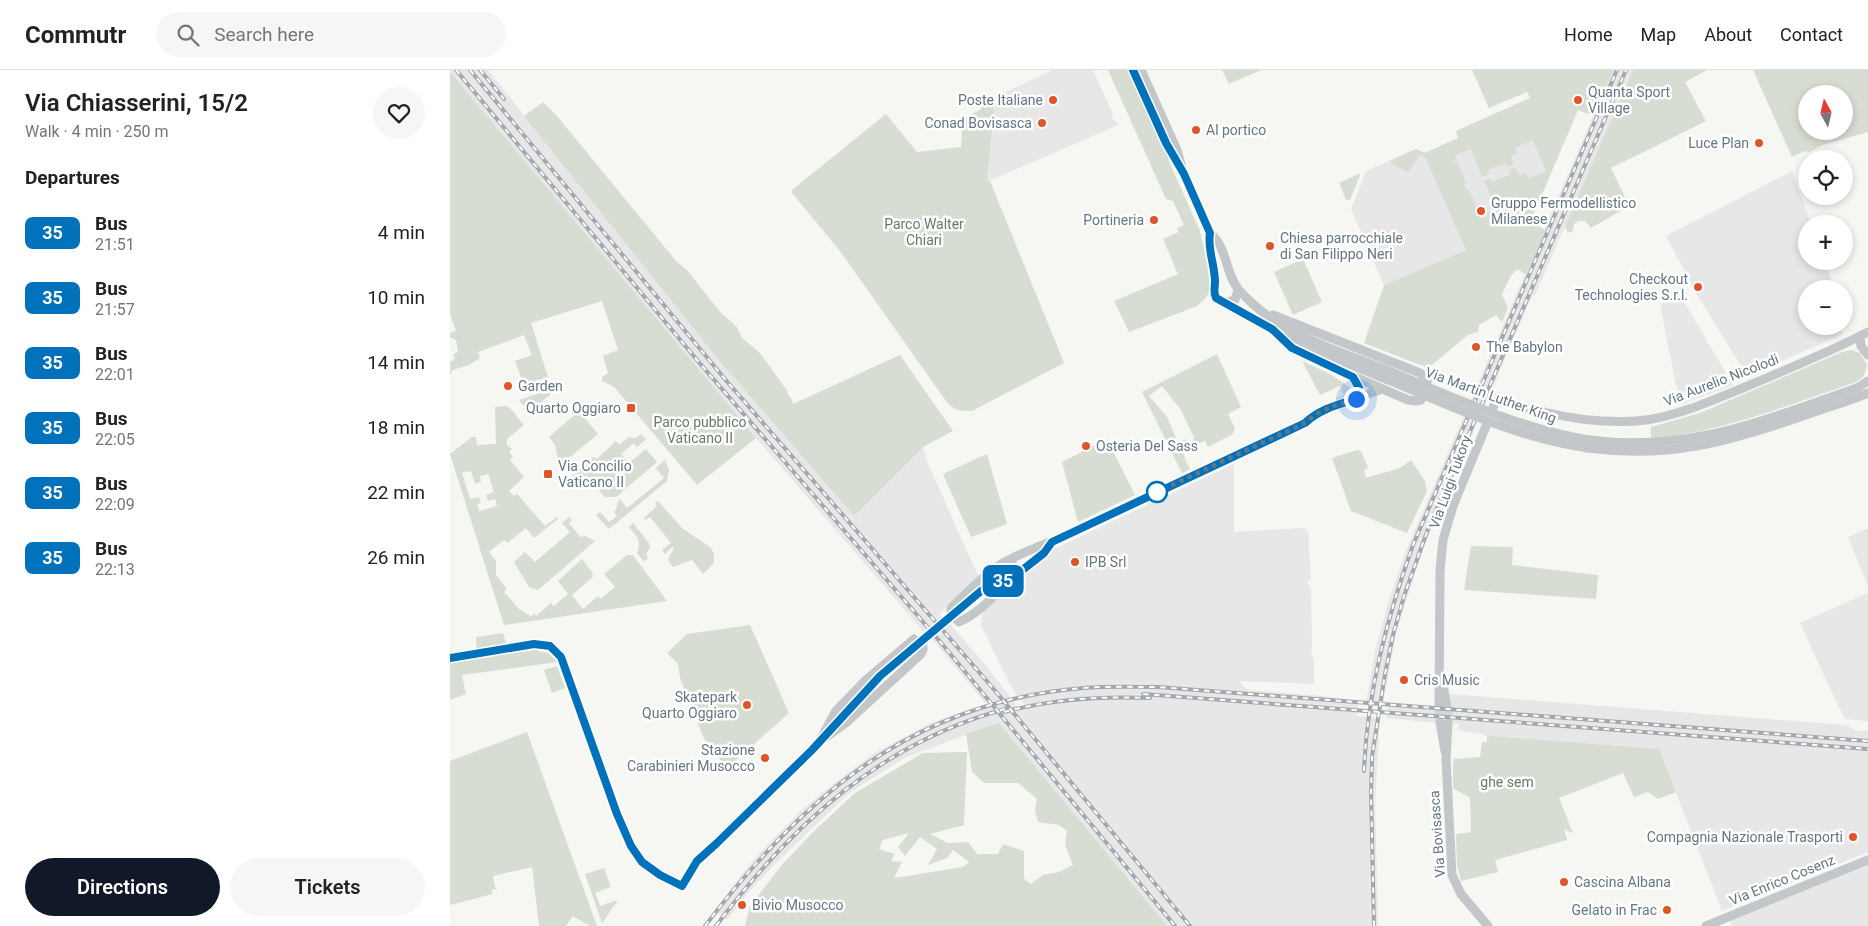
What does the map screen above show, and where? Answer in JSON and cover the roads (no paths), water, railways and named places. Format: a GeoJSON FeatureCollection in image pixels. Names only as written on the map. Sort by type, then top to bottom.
{"type":"FeatureCollection","features":[{"type":"Feature","properties":{"kind":"street"},"geometry":{"type":"LineString","coordinates":[[1133,70],[1170,153],[1184,174]]}},
{"type":"Feature","properties":{"kind":"street"},"geometry":{"type":"LineString","coordinates":[[1141,70],[1177,150],[1184,174],[1210,233],[1218,239],[1236,286],[1235,300],[1224,303]]}},
{"type":"Feature","properties":{"kind":"street"},"geometry":{"type":"LineString","coordinates":[[1210,233],[1209,240],[1216,298],[1272,329],[1292,348],[1382,389],[1411,400],[1421,400]]}},
{"type":"Feature","properties":{"kind":"street"},"geometry":{"type":"LineString","coordinates":[[1214,288],[1220,280],[1230,280],[1261,310],[1420,373],[1428,380]]}},
{"type":"Feature","properties":{"kind":"street","name":"Via Martin Luther King"},"geometry":{"type":"LineString","coordinates":[[1261,310],[1302,336],[1382,373]]}},
{"type":"Feature","properties":{"kind":"street","name":"Via Martin Luther King"},"geometry":{"type":"LineString","coordinates":[[1272,329],[1296,343],[1516,422],[1588,444],[1644,452],[1700,447],[1740,437],[1866,395]]}},
{"type":"Feature","properties":{"kind":"street"},"geometry":{"type":"LineString","coordinates":[[1861,346],[1864,334]]}},
{"type":"Feature","properties":{"kind":"street","name":"Via Aurelio Nicolodi"},"geometry":{"type":"LineString","coordinates":[[1494,407],[1498,397],[1509,403],[1577,418],[1606,421],[1647,420],[1667,416],[1705,403],[1864,334]]}},
{"type":"Feature","properties":{"kind":"street"},"geometry":{"type":"LineString","coordinates":[[1844,344],[1861,346],[1868,355]]}},
{"type":"Feature","properties":{"kind":"street"},"geometry":{"type":"LineString","coordinates":[[1353,377],[1359,388],[1356,399]]}},
{"type":"Feature","properties":{"kind":"street","name":"Via Martin Luther King"},"geometry":{"type":"LineString","coordinates":[[1588,444],[1642,444],[1672,442],[1709,436],[1771,418],[1857,388],[1868,381]]}},
{"type":"Feature","properties":{"kind":"street"},"geometry":{"type":"LineString","coordinates":[[1016,575],[1006,587],[968,618],[959,622],[951,614],[951,608],[997,566],[1305,423],[1323,410],[1382,389]]}},
{"type":"Feature","properties":{"kind":"street","name":"Via Luigi Tukory"},"geometry":{"type":"LineString","coordinates":[[1443,707],[1445,691],[1441,672],[1440,633],[1442,548],[1453,506],[1486,426]]}},
{"type":"Feature","properties":{"kind":"street"},"geometry":{"type":"LineString","coordinates":[[981,591],[1016,575],[1044,553],[1052,542]]}},
{"type":"Feature","properties":{"kind":"street"},"geometry":{"type":"LineString","coordinates":[[1018,556],[1025,560],[1024,569]]}},
{"type":"Feature","properties":{"kind":"street"},"geometry":{"type":"LineString","coordinates":[[450,658],[534,644],[550,646],[556,650],[561,657],[622,827],[631,846],[642,862],[668,880],[682,886],[697,861],[819,742],[866,690],[896,662],[981,591],[1018,556]]}},
{"type":"Feature","properties":{"kind":"street"},"geometry":{"type":"LineString","coordinates":[[914,639],[923,646],[920,655],[847,722],[819,742],[836,711],[866,680],[910,641],[914,639]]}},
{"type":"Feature","properties":{"kind":"street","name":"Via Bovisasca"},"geometry":{"type":"LineString","coordinates":[[1444,723],[1453,878],[1462,896],[1488,926]]}},
{"type":"Feature","properties":{"kind":"street","name":"Via Enrico Cosenz"},"geometry":{"type":"LineString","coordinates":[[1706,926],[1725,923],[1868,860]]}},
{"type":"Feature","properties":{"kind":"tunnel"},"geometry":{"type":"LineString","coordinates":[[1439,707],[1440,722]]}},
{"type":"Feature","properties":{"kind":"tunnel"},"geometry":{"type":"LineString","coordinates":[[1447,707],[1448,723]]}},
{"type":"Feature","properties":{"kind":"railway"},"geometry":{"type":"LineString","coordinates":[[456,70],[697,360],[943,645],[1175,926]]}},
{"type":"Feature","properties":{"kind":"railway"},"geometry":{"type":"LineString","coordinates":[[470,70],[724,378],[992,687],[1190,926]]}},
{"type":"Feature","properties":{"kind":"railway"},"geometry":{"type":"LineString","coordinates":[[480,70],[504,99]]}},
{"type":"Feature","properties":{"kind":"railway"},"geometry":{"type":"LineString","coordinates":[[1364,771],[1369,713],[1380,656],[1395,600],[1413,545],[1617,70]]}},
{"type":"Feature","properties":{"kind":"railway"},"geometry":{"type":"LineString","coordinates":[[1374,926],[1372,757],[1385,674],[1404,596],[1428,529],[1626,70]]}},
{"type":"Feature","properties":{"kind":"railway"},"geometry":{"type":"LineString","coordinates":[[705,926],[743,879],[782,836],[823,797],[867,764],[915,735],[966,713],[1022,697],[1083,688],[1158,687],[1868,741]]}},
{"type":"Feature","properties":{"kind":"railway"},"geometry":{"type":"LineString","coordinates":[[1143,694],[1868,749]]}},
{"type":"Feature","properties":{"kind":"railway"},"geometry":{"type":"LineString","coordinates":[[1004,712],[1040,704],[1077,699],[1150,698]]}},
{"type":"Feature","properties":{"kind":"railway"},"geometry":{"type":"LineString","coordinates":[[716,926],[776,854],[809,821],[844,791],[881,765],[921,742],[963,723],[1009,708]]}},
{"type":"Feature","properties":{"kind":"place","name":"Poste Italiane"},"geometry":{"type":"Point","coordinates":[1053,100]}},
{"type":"Feature","properties":{"kind":"place","name":"Quanta Sport Village"},"geometry":{"type":"Point","coordinates":[1578,100]}},
{"type":"Feature","properties":{"kind":"place","name":"Conad Bovisasca"},"geometry":{"type":"Point","coordinates":[1042,123]}},
{"type":"Feature","properties":{"kind":"place","name":"Al portico"},"geometry":{"type":"Point","coordinates":[1196,130]}},
{"type":"Feature","properties":{"kind":"place","name":"Luce Plan"},"geometry":{"type":"Point","coordinates":[1759,143]}},
{"type":"Feature","properties":{"kind":"place","name":"Gruppo Fermodellistico Milanese"},"geometry":{"type":"Point","coordinates":[1481,211]}},
{"type":"Feature","properties":{"kind":"place","name":"Portineria"},"geometry":{"type":"Point","coordinates":[1154,220]}},
{"type":"Feature","properties":{"kind":"place","name":"Chiesa parrocchiale di San Filippo Neri"},"geometry":{"type":"Point","coordinates":[1270,246]}},
{"type":"Feature","properties":{"kind":"place","name":"Checkout Technologies S.r.l."},"geometry":{"type":"Point","coordinates":[1698,287]}},
{"type":"Feature","properties":{"kind":"place","name":"The Babylon"},"geometry":{"type":"Point","coordinates":[1476,347]}},
{"type":"Feature","properties":{"kind":"place","name":"Garden"},"geometry":{"type":"Point","coordinates":[508,386]}},
{"type":"Feature","properties":{"kind":"place","name":"Quarto Oggiaro"},"geometry":{"type":"Point","coordinates":[631,408]}},
{"type":"Feature","properties":{"kind":"place","name":"Osteria Del Sass"},"geometry":{"type":"Point","coordinates":[1086,446]}},
{"type":"Feature","properties":{"kind":"place","name":"Via Concilio Vaticano II"},"geometry":{"type":"Point","coordinates":[548,474]}},
{"type":"Feature","properties":{"kind":"place","name":"IPB Srl"},"geometry":{"type":"Point","coordinates":[1075,562]}},
{"type":"Feature","properties":{"kind":"place","name":"Cris Music"},"geometry":{"type":"Point","coordinates":[1404,680]}},
{"type":"Feature","properties":{"kind":"place","name":"Skatepark Quarto Oggiaro"},"geometry":{"type":"Point","coordinates":[747,705]}},
{"type":"Feature","properties":{"kind":"place","name":"Stazione Carabinieri Musocco"},"geometry":{"type":"Point","coordinates":[765,758]}},
{"type":"Feature","properties":{"kind":"place","name":"Compagnia Nazionale Trasporti"},"geometry":{"type":"Point","coordinates":[1853,837]}},
{"type":"Feature","properties":{"kind":"place","name":"Cascina Albana"},"geometry":{"type":"Point","coordinates":[1564,882]}},
{"type":"Feature","properties":{"kind":"place","name":"Bivio Musocco"},"geometry":{"type":"Point","coordinates":[742,905]}},
{"type":"Feature","properties":{"kind":"place","name":"Gelato in Frac"},"geometry":{"type":"Point","coordinates":[1667,910]}},
{"type":"Feature","properties":{"kind":"park label","name":"Parco Walter Chiari"},"geometry":{"type":"Point","coordinates":[924,232]}},
{"type":"Feature","properties":{"kind":"park label","name":"Parco pubblico Vaticano II"},"geometry":{"type":"Point","coordinates":[700,430]}},
{"type":"Feature","properties":{"kind":"park label","name":"ghe sem"},"geometry":{"type":"Point","coordinates":[1507,782]}}]}
